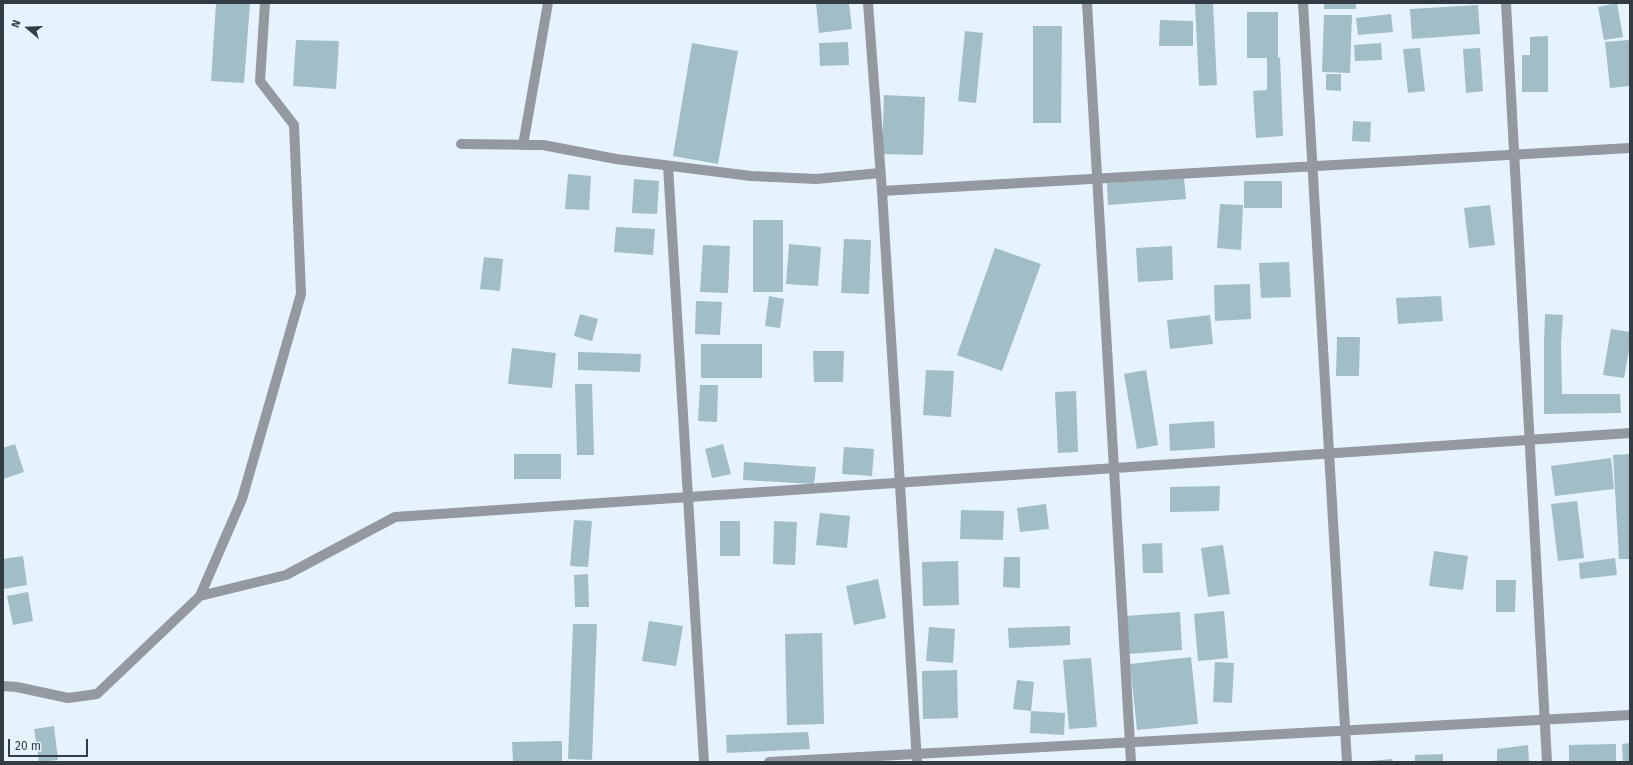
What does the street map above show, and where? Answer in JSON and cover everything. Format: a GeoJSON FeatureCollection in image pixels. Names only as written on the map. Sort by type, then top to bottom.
{"type":"FeatureCollection","features":[{"type":"Feature","properties":{"kind":"street"},"geometry":{"type":"LineString","coordinates":[[3,686],[17,687],[68,698],[98,694],[200,596],[242,498],[301,294],[294,125],[260,81],[265,3]]}},
{"type":"Feature","properties":{"kind":"street"},"geometry":{"type":"LineString","coordinates":[[523,145],[548,3]]}},
{"type":"Feature","properties":{"kind":"street"},"geometry":{"type":"LineString","coordinates":[[868,3],[882,192],[916,758]]}},
{"type":"Feature","properties":{"kind":"street"},"geometry":{"type":"LineString","coordinates":[[1088,3],[1131,762]]}},
{"type":"Feature","properties":{"kind":"street"},"geometry":{"type":"LineString","coordinates":[[1303,3],[1347,762]]}},
{"type":"Feature","properties":{"kind":"street"},"geometry":{"type":"LineString","coordinates":[[1506,3],[1547,762]]}},
{"type":"Feature","properties":{"kind":"street"},"geometry":{"type":"LineString","coordinates":[[461,144],[542,145],[616,159],[751,176],[816,179],[880,173]]}},
{"type":"Feature","properties":{"kind":"street"},"geometry":{"type":"LineString","coordinates":[[882,192],[1630,148]]}},
{"type":"Feature","properties":{"kind":"street"},"geometry":{"type":"LineString","coordinates":[[668,166],[704,762]]}},
{"type":"Feature","properties":{"kind":"street"},"geometry":{"type":"LineString","coordinates":[[200,596],[286,575],[395,517],[1630,433]]}},
{"type":"Feature","properties":{"kind":"street"},"geometry":{"type":"LineString","coordinates":[[769,762],[916,758],[1130,742],[1630,715]]}},
{"type":"Feature","properties":{"kind":"building"},"geometry":{"type":"Polygon","coordinates":[[[216,3],[250,3],[244,83],[211,81],[216,3]]]}},
{"type":"Feature","properties":{"kind":"building"},"geometry":{"type":"Polygon","coordinates":[[[816,3],[849,3],[852,29],[819,33],[816,3]]]}},
{"type":"Feature","properties":{"kind":"building"},"geometry":{"type":"Polygon","coordinates":[[[1195,3],[1213,3],[1217,85],[1199,86],[1195,3]]]}},
{"type":"Feature","properties":{"kind":"building"},"geometry":{"type":"Polygon","coordinates":[[[1324,3],[1356,3],[1356,9],[1324,9],[1324,3]]]}},
{"type":"Feature","properties":{"kind":"building"},"geometry":{"type":"Polygon","coordinates":[[[1617,3],[1623,37],[1604,40],[1598,7],[1617,3]]]}},
{"type":"Feature","properties":{"kind":"building"},"geometry":{"type":"Polygon","coordinates":[[[1478,5],[1480,34],[1412,39],[1410,9],[1478,5]]]}},
{"type":"Feature","properties":{"kind":"building"},"geometry":{"type":"Polygon","coordinates":[[[1247,12],[1278,12],[1278,58],[1280,57],[1283,136],[1256,138],[1253,91],[1267,90],[1267,58],[1247,58],[1247,12]]]}},
{"type":"Feature","properties":{"kind":"building"},"geometry":{"type":"Polygon","coordinates":[[[1391,14],[1393,32],[1358,35],[1356,18],[1391,14]]]}},
{"type":"Feature","properties":{"kind":"building"},"geometry":{"type":"Polygon","coordinates":[[[1324,15],[1352,15],[1350,73],[1322,72],[1324,15]]]}},
{"type":"Feature","properties":{"kind":"building"},"geometry":{"type":"Polygon","coordinates":[[[1160,20],[1193,21],[1193,46],[1159,46],[1160,20]]]}},
{"type":"Feature","properties":{"kind":"building"},"geometry":{"type":"Polygon","coordinates":[[[1033,26],[1062,26],[1061,123],[1033,123],[1033,26]]]}},
{"type":"Feature","properties":{"kind":"building"},"geometry":{"type":"Polygon","coordinates":[[[965,31],[983,33],[976,103],[958,101],[965,31]]]}},
{"type":"Feature","properties":{"kind":"building"},"geometry":{"type":"Polygon","coordinates":[[[1548,36],[1548,92],[1522,92],[1522,55],[1530,55],[1530,37],[1548,36]]]}},
{"type":"Feature","properties":{"kind":"building"},"geometry":{"type":"Polygon","coordinates":[[[296,40],[339,41],[336,89],[293,86],[296,40]]]}},
{"type":"Feature","properties":{"kind":"building"},"geometry":{"type":"Polygon","coordinates":[[[1629,40],[1630,86],[1610,88],[1605,42],[1629,40]]]}},
{"type":"Feature","properties":{"kind":"building"},"geometry":{"type":"Polygon","coordinates":[[[848,42],[849,65],[820,66],[819,43],[848,42]]]}},
{"type":"Feature","properties":{"kind":"building"},"geometry":{"type":"Polygon","coordinates":[[[692,43],[738,51],[718,164],[673,156],[692,43]]]}},
{"type":"Feature","properties":{"kind":"building"},"geometry":{"type":"Polygon","coordinates":[[[1381,43],[1382,60],[1355,61],[1354,45],[1381,43]]]}},
{"type":"Feature","properties":{"kind":"building"},"geometry":{"type":"Polygon","coordinates":[[[1420,48],[1425,91],[1408,93],[1403,49],[1420,48]]]}},
{"type":"Feature","properties":{"kind":"building"},"geometry":{"type":"Polygon","coordinates":[[[1480,48],[1483,91],[1466,93],[1463,49],[1480,48]]]}},
{"type":"Feature","properties":{"kind":"building"},"geometry":{"type":"Polygon","coordinates":[[[1326,74],[1341,74],[1341,91],[1326,90],[1326,74]]]}},
{"type":"Feature","properties":{"kind":"building"},"geometry":{"type":"Polygon","coordinates":[[[884,95],[925,97],[923,155],[882,154],[884,95]]]}},
{"type":"Feature","properties":{"kind":"building"},"geometry":{"type":"Polygon","coordinates":[[[1353,121],[1371,122],[1370,142],[1352,141],[1353,121]]]}},
{"type":"Feature","properties":{"kind":"building"},"geometry":{"type":"Polygon","coordinates":[[[568,174],[591,176],[589,210],[565,209],[568,174]]]}},
{"type":"Feature","properties":{"kind":"building"},"geometry":{"type":"Polygon","coordinates":[[[1184,178],[1186,199],[1108,205],[1107,183],[1184,178]]]}},
{"type":"Feature","properties":{"kind":"building"},"geometry":{"type":"Polygon","coordinates":[[[634,179],[659,181],[657,214],[632,213],[634,179]]]}},
{"type":"Feature","properties":{"kind":"building"},"geometry":{"type":"Polygon","coordinates":[[[1244,181],[1282,181],[1282,208],[1244,208],[1244,181]]]}},
{"type":"Feature","properties":{"kind":"building"},"geometry":{"type":"Polygon","coordinates":[[[1220,204],[1243,205],[1241,250],[1217,248],[1220,204]]]}},
{"type":"Feature","properties":{"kind":"building"},"geometry":{"type":"Polygon","coordinates":[[[1490,205],[1495,245],[1469,248],[1464,208],[1490,205]]]}},
{"type":"Feature","properties":{"kind":"building"},"geometry":{"type":"Polygon","coordinates":[[[753,220],[783,220],[783,292],[753,292],[753,220]]]}},
{"type":"Feature","properties":{"kind":"building"},"geometry":{"type":"Polygon","coordinates":[[[616,227],[655,229],[653,255],[614,252],[616,227]]]}},
{"type":"Feature","properties":{"kind":"building"},"geometry":{"type":"Polygon","coordinates":[[[844,239],[871,240],[869,294],[841,293],[844,239]]]}},
{"type":"Feature","properties":{"kind":"building"},"geometry":{"type":"Polygon","coordinates":[[[789,244],[821,247],[818,286],[786,284],[789,244]]]}},
{"type":"Feature","properties":{"kind":"building"},"geometry":{"type":"Polygon","coordinates":[[[703,245],[730,246],[728,293],[700,292],[703,245]]]}},
{"type":"Feature","properties":{"kind":"building"},"geometry":{"type":"Polygon","coordinates":[[[1172,246],[1173,280],[1138,282],[1136,248],[1172,246]]]}},
{"type":"Feature","properties":{"kind":"building"},"geometry":{"type":"Polygon","coordinates":[[[995,248],[1041,264],[1002,371],[957,355],[995,248]]]}},
{"type":"Feature","properties":{"kind":"building"},"geometry":{"type":"Polygon","coordinates":[[[484,257],[503,259],[500,291],[480,289],[484,257]]]}},
{"type":"Feature","properties":{"kind":"building"},"geometry":{"type":"Polygon","coordinates":[[[1289,262],[1291,297],[1261,298],[1259,263],[1289,262]]]}},
{"type":"Feature","properties":{"kind":"building"},"geometry":{"type":"Polygon","coordinates":[[[1250,284],[1251,319],[1215,321],[1214,285],[1250,284]]]}},
{"type":"Feature","properties":{"kind":"building"},"geometry":{"type":"Polygon","coordinates":[[[769,296],[784,299],[780,328],[765,326],[769,296]]]}},
{"type":"Feature","properties":{"kind":"building"},"geometry":{"type":"Polygon","coordinates":[[[1441,296],[1443,321],[1398,324],[1396,298],[1441,296]]]}},
{"type":"Feature","properties":{"kind":"building"},"geometry":{"type":"Polygon","coordinates":[[[696,301],[722,302],[720,335],[695,334],[696,301]]]}},
{"type":"Feature","properties":{"kind":"building"},"geometry":{"type":"Polygon","coordinates":[[[580,314],[598,319],[592,341],[574,336],[580,314]]]}},
{"type":"Feature","properties":{"kind":"building"},"geometry":{"type":"Polygon","coordinates":[[[1545,314],[1563,315],[1561,343],[1562,394],[1620,394],[1621,413],[1544,414],[1545,314]]]}},
{"type":"Feature","properties":{"kind":"building"},"geometry":{"type":"Polygon","coordinates":[[[1210,315],[1213,344],[1170,349],[1167,320],[1210,315]]]}},
{"type":"Feature","properties":{"kind":"building"},"geometry":{"type":"Polygon","coordinates":[[[1611,329],[1630,332],[1630,345],[1624,378],[1603,375],[1611,329]]]}},
{"type":"Feature","properties":{"kind":"building"},"geometry":{"type":"Polygon","coordinates":[[[1337,337],[1360,337],[1359,376],[1336,376],[1337,337]]]}},
{"type":"Feature","properties":{"kind":"building"},"geometry":{"type":"Polygon","coordinates":[[[701,344],[762,344],[762,378],[701,378],[701,344]]]}},
{"type":"Feature","properties":{"kind":"building"},"geometry":{"type":"Polygon","coordinates":[[[512,348],[556,353],[552,388],[508,384],[512,348]]]}},
{"type":"Feature","properties":{"kind":"building"},"geometry":{"type":"Polygon","coordinates":[[[813,351],[844,351],[843,382],[814,382],[813,351]]]}},
{"type":"Feature","properties":{"kind":"building"},"geometry":{"type":"Polygon","coordinates":[[[578,352],[641,354],[640,372],[578,370],[578,352]]]}},
{"type":"Feature","properties":{"kind":"building"},"geometry":{"type":"Polygon","coordinates":[[[926,370],[954,371],[951,417],[923,415],[926,370]]]}},
{"type":"Feature","properties":{"kind":"building"},"geometry":{"type":"Polygon","coordinates":[[[1146,370],[1158,445],[1137,449],[1124,374],[1146,370]]]}},
{"type":"Feature","properties":{"kind":"building"},"geometry":{"type":"Polygon","coordinates":[[[575,384],[592,384],[594,455],[577,455],[575,384]]]}},
{"type":"Feature","properties":{"kind":"building"},"geometry":{"type":"Polygon","coordinates":[[[700,385],[718,385],[717,422],[698,421],[700,385]]]}},
{"type":"Feature","properties":{"kind":"building"},"geometry":{"type":"Polygon","coordinates":[[[1076,391],[1078,452],[1058,453],[1055,392],[1076,391]]]}},
{"type":"Feature","properties":{"kind":"building"},"geometry":{"type":"Polygon","coordinates":[[[1214,421],[1215,448],[1170,451],[1169,424],[1214,421]]]}},
{"type":"Feature","properties":{"kind":"building"},"geometry":{"type":"Polygon","coordinates":[[[15,444],[24,472],[3,479],[3,448],[15,444]]]}},
{"type":"Feature","properties":{"kind":"building"},"geometry":{"type":"Polygon","coordinates":[[[723,444],[731,474],[712,478],[705,449],[723,444]]]}},
{"type":"Feature","properties":{"kind":"building"},"geometry":{"type":"Polygon","coordinates":[[[844,447],[874,449],[872,476],[842,474],[844,447]]]}},
{"type":"Feature","properties":{"kind":"building"},"geometry":{"type":"Polygon","coordinates":[[[514,454],[561,454],[561,479],[514,479],[514,454]]]}},
{"type":"Feature","properties":{"kind":"building"},"geometry":{"type":"Polygon","coordinates":[[[1630,454],[1630,559],[1619,559],[1613,455],[1630,454]]]}},
{"type":"Feature","properties":{"kind":"building"},"geometry":{"type":"Polygon","coordinates":[[[1611,458],[1614,489],[1555,496],[1551,466],[1611,458]]]}},
{"type":"Feature","properties":{"kind":"building"},"geometry":{"type":"Polygon","coordinates":[[[744,462],[816,467],[814,484],[743,480],[744,462]]]}},
{"type":"Feature","properties":{"kind":"building"},"geometry":{"type":"Polygon","coordinates":[[[1220,486],[1219,511],[1170,512],[1170,487],[1220,486]]]}},
{"type":"Feature","properties":{"kind":"building"},"geometry":{"type":"Polygon","coordinates":[[[1577,501],[1584,558],[1558,561],[1551,504],[1577,501]]]}},
{"type":"Feature","properties":{"kind":"building"},"geometry":{"type":"Polygon","coordinates":[[[1046,504],[1049,529],[1020,532],[1017,508],[1046,504]]]}},
{"type":"Feature","properties":{"kind":"building"},"geometry":{"type":"Polygon","coordinates":[[[961,510],[1004,511],[1003,540],[960,539],[961,510]]]}},
{"type":"Feature","properties":{"kind":"building"},"geometry":{"type":"Polygon","coordinates":[[[820,513],[850,516],[847,548],[816,545],[820,513]]]}},
{"type":"Feature","properties":{"kind":"building"},"geometry":{"type":"Polygon","coordinates":[[[574,520],[592,521],[588,567],[570,566],[574,520]]]}},
{"type":"Feature","properties":{"kind":"building"},"geometry":{"type":"Polygon","coordinates":[[[720,521],[740,521],[740,556],[720,556],[720,521]]]}},
{"type":"Feature","properties":{"kind":"building"},"geometry":{"type":"Polygon","coordinates":[[[774,521],[797,522],[795,565],[773,564],[774,521]]]}},
{"type":"Feature","properties":{"kind":"building"},"geometry":{"type":"Polygon","coordinates":[[[1162,543],[1163,573],[1143,573],[1142,544],[1162,543]]]}},
{"type":"Feature","properties":{"kind":"building"},"geometry":{"type":"Polygon","coordinates":[[[1223,545],[1230,594],[1208,597],[1201,548],[1223,545]]]}},
{"type":"Feature","properties":{"kind":"building"},"geometry":{"type":"Polygon","coordinates":[[[1434,551],[1468,556],[1463,590],[1429,586],[1434,551]]]}},
{"type":"Feature","properties":{"kind":"building"},"geometry":{"type":"Polygon","coordinates":[[[23,556],[27,585],[3,589],[3,559],[23,556]]]}},
{"type":"Feature","properties":{"kind":"building"},"geometry":{"type":"Polygon","coordinates":[[[1004,557],[1020,557],[1020,588],[1003,587],[1004,557]]]}},
{"type":"Feature","properties":{"kind":"building"},"geometry":{"type":"Polygon","coordinates":[[[1615,558],[1617,575],[1580,579],[1579,563],[1615,558]]]}},
{"type":"Feature","properties":{"kind":"building"},"geometry":{"type":"Polygon","coordinates":[[[958,561],[959,605],[923,606],[922,562],[958,561]]]}},
{"type":"Feature","properties":{"kind":"building"},"geometry":{"type":"Polygon","coordinates":[[[588,574],[589,607],[575,607],[574,575],[588,574]]]}},
{"type":"Feature","properties":{"kind":"building"},"geometry":{"type":"Polygon","coordinates":[[[878,579],[886,618],[854,625],[846,586],[878,579]]]}},
{"type":"Feature","properties":{"kind":"building"},"geometry":{"type":"Polygon","coordinates":[[[1496,580],[1516,580],[1515,612],[1496,612],[1496,580]]]}},
{"type":"Feature","properties":{"kind":"building"},"geometry":{"type":"Polygon","coordinates":[[[28,592],[33,621],[13,625],[7,596],[28,592]]]}},
{"type":"Feature","properties":{"kind":"building"},"geometry":{"type":"Polygon","coordinates":[[[1224,611],[1228,658],[1198,661],[1194,614],[1224,611]]]}},
{"type":"Feature","properties":{"kind":"building"},"geometry":{"type":"Polygon","coordinates":[[[1180,612],[1182,650],[1128,654],[1126,616],[1180,612]]]}},
{"type":"Feature","properties":{"kind":"building"},"geometry":{"type":"Polygon","coordinates":[[[649,621],[683,626],[676,666],[642,661],[649,621]]]}},
{"type":"Feature","properties":{"kind":"building"},"geometry":{"type":"Polygon","coordinates":[[[573,624],[597,624],[592,760],[568,759],[573,624]]]}},
{"type":"Feature","properties":{"kind":"building"},"geometry":{"type":"Polygon","coordinates":[[[1070,626],[1070,645],[1009,648],[1008,628],[1070,626]]]}},
{"type":"Feature","properties":{"kind":"building"},"geometry":{"type":"Polygon","coordinates":[[[929,627],[955,629],[953,663],[926,661],[929,627]]]}},
{"type":"Feature","properties":{"kind":"building"},"geometry":{"type":"Polygon","coordinates":[[[822,633],[824,724],[787,725],[785,634],[822,633]]]}},
{"type":"Feature","properties":{"kind":"building"},"geometry":{"type":"Polygon","coordinates":[[[1191,657],[1198,724],[1137,730],[1130,664],[1191,657]]]}},
{"type":"Feature","properties":{"kind":"building"},"geometry":{"type":"Polygon","coordinates":[[[1091,658],[1097,727],[1069,729],[1063,660],[1091,658]]]}},
{"type":"Feature","properties":{"kind":"building"},"geometry":{"type":"Polygon","coordinates":[[[1215,662],[1234,663],[1232,703],[1213,702],[1215,662]]]}},
{"type":"Feature","properties":{"kind":"building"},"geometry":{"type":"Polygon","coordinates":[[[957,670],[958,718],[923,719],[922,671],[957,670]]]}},
{"type":"Feature","properties":{"kind":"building"},"geometry":{"type":"Polygon","coordinates":[[[1017,680],[1034,682],[1031,711],[1013,709],[1017,680]]]}},
{"type":"Feature","properties":{"kind":"building"},"geometry":{"type":"Polygon","coordinates":[[[1031,711],[1065,713],[1064,735],[1030,733],[1031,711]]]}},
{"type":"Feature","properties":{"kind":"building"},"geometry":{"type":"Polygon","coordinates":[[[54,726],[58,760],[39,762],[34,729],[54,726]]]}},
{"type":"Feature","properties":{"kind":"building"},"geometry":{"type":"Polygon","coordinates":[[[808,732],[810,749],[727,753],[726,735],[808,732]]]}},
{"type":"Feature","properties":{"kind":"building"},"geometry":{"type":"Polygon","coordinates":[[[562,741],[562,762],[513,762],[512,742],[562,741]]]}},
{"type":"Feature","properties":{"kind":"building"},"geometry":{"type":"Polygon","coordinates":[[[1630,743],[1630,762],[1623,762],[1622,744],[1630,743]]]}},
{"type":"Feature","properties":{"kind":"building"},"geometry":{"type":"Polygon","coordinates":[[[1616,744],[1616,762],[1569,762],[1569,745],[1616,744]]]}},
{"type":"Feature","properties":{"kind":"building"},"geometry":{"type":"Polygon","coordinates":[[[1528,745],[1529,762],[1497,762],[1497,749],[1528,745]]]}},
{"type":"Feature","properties":{"kind":"building"},"geometry":{"type":"Polygon","coordinates":[[[1443,754],[1443,762],[1415,762],[1415,755],[1443,754]]]}},
{"type":"Feature","properties":{"kind":"building"},"geometry":{"type":"Polygon","coordinates":[[[1392,759],[1393,762],[1370,762],[1370,761],[1392,759]]]}}]}
